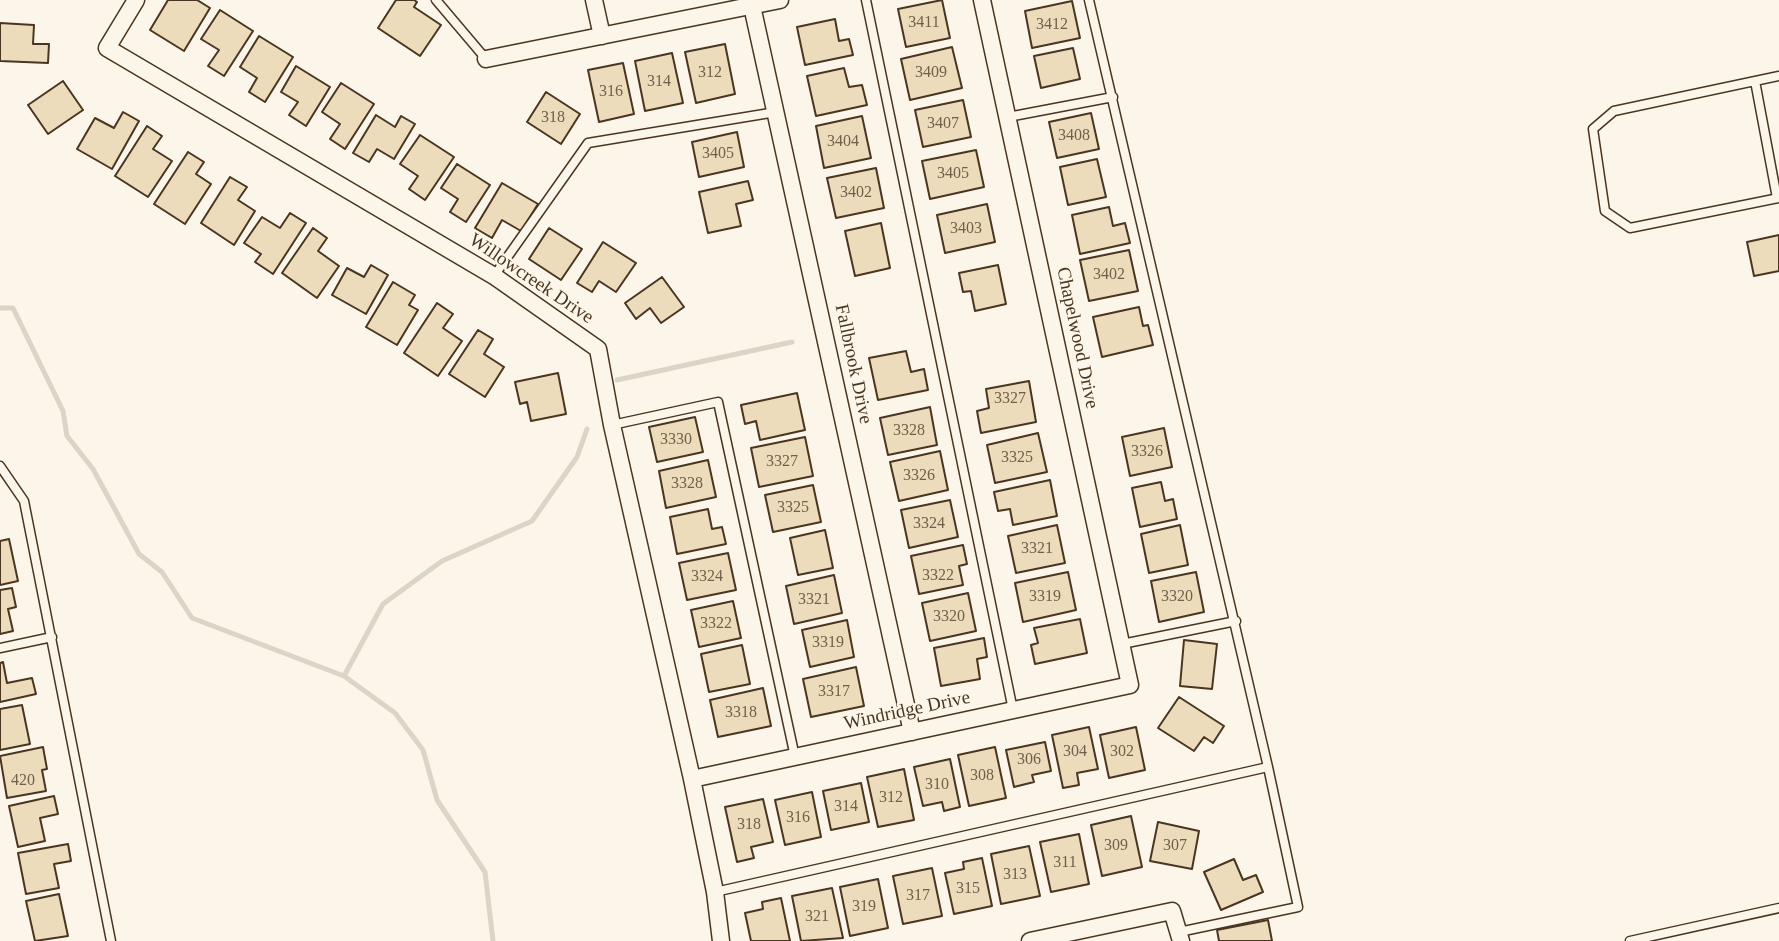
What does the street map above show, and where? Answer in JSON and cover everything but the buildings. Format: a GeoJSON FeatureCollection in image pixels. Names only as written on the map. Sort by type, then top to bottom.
{"type":"FeatureCollection","features":[{"type":"Feature","properties":{"kind":"street","name":"Willowcreek Drive"},"geometry":{"type":"LineString","coordinates":[[136,0],[107,48],[494,276],[598,349],[612,425],[692,779],[715,892],[721,941]]}},
{"type":"Feature","properties":{"kind":"street"},"geometry":{"type":"LineString","coordinates":[[594,0],[601,36]]}},
{"type":"Feature","properties":{"kind":"street"},"geometry":{"type":"LineString","coordinates":[[486,59],[780,0]]}},
{"type":"Feature","properties":{"kind":"street","name":"Chapelwood Drive"},"geometry":{"type":"LineString","coordinates":[[982,0],[1130,685]]}},
{"type":"Feature","properties":{"kind":"street","name":"Fallbrook Drive"},"geometry":{"type":"LineString","coordinates":[[752,6],[912,732]]}},
{"type":"Feature","properties":{"kind":"street","name":"Windridge Drive"},"geometry":{"type":"LineString","coordinates":[[692,779],[1130,685]]}},
{"type":"Feature","properties":{"kind":"street"},"geometry":{"type":"LineString","coordinates":[[1030,941],[1057,938],[1172,911],[1180,937]]}},
{"type":"Feature","properties":{"kind":"lane"},"geometry":{"type":"LineString","coordinates":[[436,0],[486,59]]}},
{"type":"Feature","properties":{"kind":"lane"},"geometry":{"type":"LineString","coordinates":[[866,0],[1013,710]]}},
{"type":"Feature","properties":{"kind":"lane"},"geometry":{"type":"LineString","coordinates":[[1089,0],[1236,621],[1298,907],[1180,937]]}},
{"type":"Feature","properties":{"kind":"lane"},"geometry":{"type":"LineString","coordinates":[[1755,81],[1778,198],[1630,228],[1605,211],[1593,129],[1614,111],[1755,81],[1779,76]]}},
{"type":"Feature","properties":{"kind":"lane"},"geometry":{"type":"LineString","coordinates":[[1008,117],[1113,97]]}},
{"type":"Feature","properties":{"kind":"lane"},"geometry":{"type":"LineString","coordinates":[[494,276],[588,143],[776,112]]}},
{"type":"Feature","properties":{"kind":"lane"},"geometry":{"type":"LineString","coordinates":[[612,425],[718,402],[794,757]]}},
{"type":"Feature","properties":{"kind":"lane"},"geometry":{"type":"LineString","coordinates":[[0,466],[7,472],[24,501],[111,941]]}},
{"type":"Feature","properties":{"kind":"lane"},"geometry":{"type":"LineString","coordinates":[[1122,644],[1236,621]]}},
{"type":"Feature","properties":{"kind":"lane"},"geometry":{"type":"LineString","coordinates":[[0,648],[52,637]]}},
{"type":"Feature","properties":{"kind":"lane"},"geometry":{"type":"LineString","coordinates":[[715,892],[1268,767]]}},
{"type":"Feature","properties":{"kind":"lane"},"geometry":{"type":"LineString","coordinates":[[1630,941],[1779,908]]}},
{"type":"Feature","properties":{"kind":"waterway"},"geometry":{"type":"LineString","coordinates":[[0,308],[13,308],[63,411],[67,436],[93,469],[139,554],[162,572],[192,618],[344,676],[395,713],[423,750],[437,800],[485,872],[493,941]]}},
{"type":"Feature","properties":{"kind":"waterway"},"geometry":{"type":"LineString","coordinates":[[617,380],[792,342]]}},
{"type":"Feature","properties":{"kind":"waterway"},"geometry":{"type":"LineString","coordinates":[[344,676],[383,604],[442,561],[532,521],[577,457],[587,429]]}}]}
